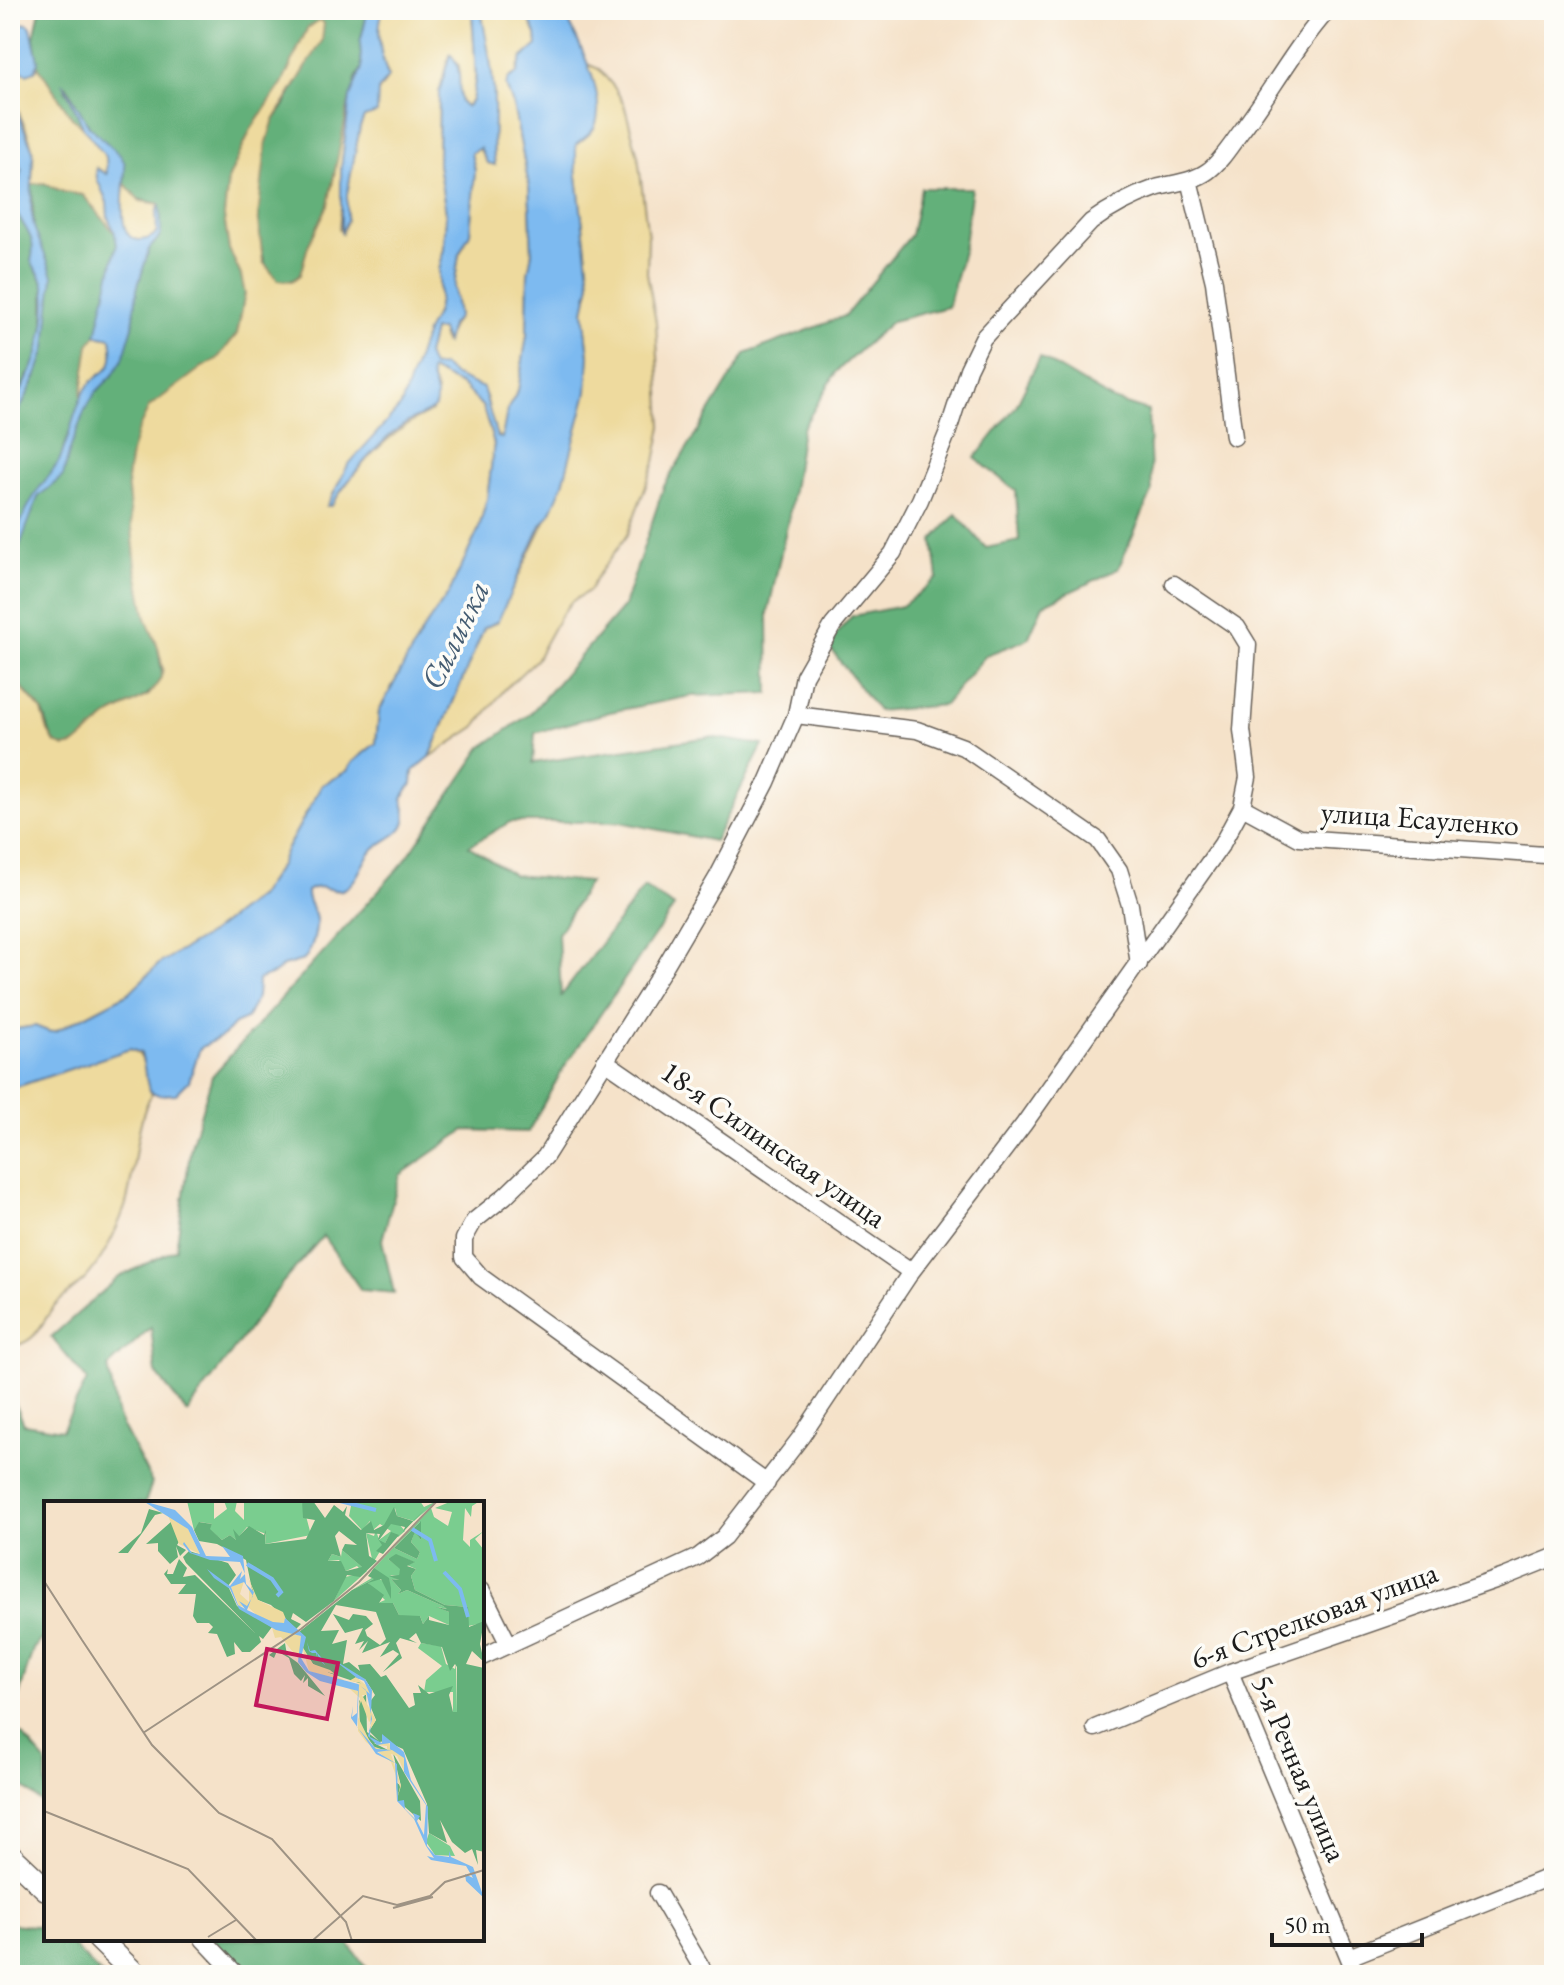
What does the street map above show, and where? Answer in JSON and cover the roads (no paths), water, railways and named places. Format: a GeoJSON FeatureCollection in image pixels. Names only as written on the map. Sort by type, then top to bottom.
{"type":"FeatureCollection","features":[{"type":"Feature","properties":{"kind":"main road"},"geometry":{"type":"LineString","coordinates":[[11,1857],[44,1887]]}},
{"type":"Feature","properties":{"kind":"main road"},"geometry":{"type":"LineString","coordinates":[[101,1941],[136,1975]]}},
{"type":"Feature","properties":{"kind":"street"},"geometry":{"type":"LineString","coordinates":[[767,1483],[481,1277],[464,1257],[464,1239],[474,1221],[545,1157],[718,876],[767,782],[796,715],[804,676],[833,625],[893,553],[920,500],[947,434],[968,369],[983,338],[1091,222],[1107,210],[1154,189],[1207,172],[1222,157],[1288,67],[1308,33],[1328,10]]}},
{"type":"Feature","properties":{"kind":"street"},"geometry":{"type":"LineString","coordinates":[[1189,180],[1214,282],[1234,437]]}},
{"type":"Feature","properties":{"kind":"street"},"geometry":{"type":"LineString","coordinates":[[484,1656],[698,1557],[724,1537],[801,1437],[911,1272],[1024,1124],[1222,844],[1242,807],[1248,777],[1242,730],[1248,645],[1237,627],[1174,584]]}},
{"type":"Feature","properties":{"kind":"street"},"geometry":{"type":"LineString","coordinates":[[796,715],[917,730],[963,747],[1098,840],[1119,870],[1130,905],[1139,964]]}},
{"type":"Feature","properties":{"kind":"street","name":"улица Есауленко"},"geometry":{"type":"LineString","coordinates":[[1242,807],[1299,838],[1545,855],[1554,853]]}},
{"type":"Feature","properties":{"kind":"street","name":"18-я Силинская улица"},"geometry":{"type":"LineString","coordinates":[[605,1061],[911,1272]]}},
{"type":"Feature","properties":{"kind":"street","name":"6-я Стрелковая улица"},"geometry":{"type":"LineString","coordinates":[[1095,1728],[1230,1672],[1554,1557]]}},
{"type":"Feature","properties":{"kind":"street"},"geometry":{"type":"LineString","coordinates":[[484,1595],[509,1645]]}},
{"type":"Feature","properties":{"kind":"street","name":"5-я Речная улица"},"geometry":{"type":"LineString","coordinates":[[1230,1672],[1356,1975]]}},
{"type":"Feature","properties":{"kind":"street"},"geometry":{"type":"LineString","coordinates":[[1349,1957],[1554,1875]]}},
{"type":"Feature","properties":{"kind":"street"},"geometry":{"type":"LineString","coordinates":[[658,1893],[706,1975]]}},
{"type":"Feature","properties":{"kind":"street"},"geometry":{"type":"LineString","coordinates":[[205,1941],[237,1975]]}},
{"type":"Feature","properties":{"kind":"water"},"geometry":{"type":"Polygon","coordinates":[[[10,10],[15,10],[17,23],[31,27],[38,61],[35,71],[27,74],[17,67],[12,76],[16,108],[33,151],[31,209],[34,227],[53,276],[46,348],[37,375],[10,429],[14,408],[37,355],[46,300],[41,277],[31,261],[31,238],[13,205],[22,170],[13,147],[16,124],[10,114],[10,10]]]}},
{"type":"Feature","properties":{"kind":"water"},"geometry":{"type":"Polygon","coordinates":[[[368,10],[383,10],[379,36],[388,77],[378,90],[377,113],[364,117],[360,127],[347,194],[347,220],[341,234],[341,169],[350,97],[362,68],[360,43],[368,10]]]}},
{"type":"Feature","properties":{"kind":"water","name":"Силинка"},"geometry":{"type":"Polygon","coordinates":[[[472,10],[481,10],[491,68],[495,165],[487,163],[480,148],[471,153],[475,171],[470,233],[459,254],[454,287],[458,317],[451,325],[446,343],[441,330],[433,330],[427,355],[432,367],[443,366],[455,376],[483,388],[497,437],[502,438],[507,410],[518,391],[527,335],[528,273],[532,253],[529,186],[506,85],[509,78],[517,73],[522,58],[537,45],[536,34],[525,10],[563,10],[595,85],[598,116],[592,131],[576,145],[590,283],[584,311],[589,356],[587,392],[563,484],[498,621],[484,628],[430,757],[413,771],[412,784],[402,798],[406,817],[404,824],[370,853],[349,886],[340,890],[318,887],[307,891],[316,926],[304,960],[283,966],[258,980],[257,997],[246,1019],[200,1048],[189,1081],[176,1094],[159,1095],[149,1091],[141,1053],[130,1049],[10,1089],[10,1030],[35,1026],[56,1031],[129,993],[160,963],[211,933],[260,895],[280,865],[322,785],[347,771],[376,743],[379,711],[423,630],[449,593],[478,531],[487,499],[494,444],[483,407],[463,386],[431,370],[435,407],[387,438],[355,472],[331,506],[327,506],[348,465],[401,406],[427,330],[436,314],[446,213],[438,164],[439,93],[450,54],[459,71],[461,103],[466,107],[472,101],[476,76],[472,10]]]}},
{"type":"Feature","properties":{"kind":"water"},"geometry":{"type":"Polygon","coordinates":[[[63,82],[89,126],[121,156],[125,164],[123,220],[126,231],[139,240],[155,235],[156,213],[160,204],[161,235],[149,249],[137,289],[133,326],[123,359],[85,410],[63,476],[38,497],[10,572],[15,539],[27,508],[60,459],[83,394],[112,360],[111,338],[96,335],[117,244],[108,218],[107,202],[97,179],[96,168],[107,174],[106,157],[83,127],[63,82]]]}}]}
